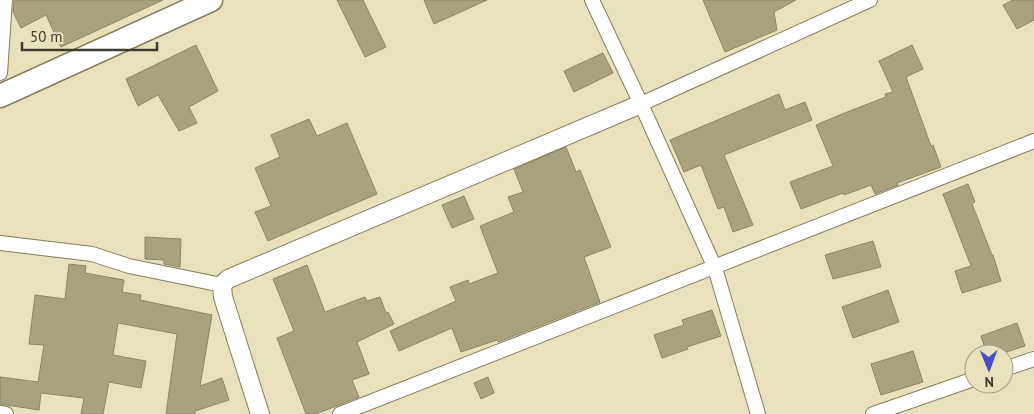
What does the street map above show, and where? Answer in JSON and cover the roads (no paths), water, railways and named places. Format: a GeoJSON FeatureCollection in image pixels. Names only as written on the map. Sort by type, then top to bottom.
{"type":"FeatureCollection","features":[{"type":"Feature","properties":{"kind":"main road"},"geometry":{"type":"LineString","coordinates":[[0,96],[211,0]]}},
{"type":"Feature","properties":{"kind":"street"},"geometry":{"type":"LineString","coordinates":[[0,73],[5,0]]}},
{"type":"Feature","properties":{"kind":"street"},"geometry":{"type":"LineString","coordinates":[[592,0],[715,268],[758,414]]}},
{"type":"Feature","properties":{"kind":"street"},"geometry":{"type":"LineString","coordinates":[[260,414],[223,297],[222,285],[228,279],[641,104],[870,0]]}},
{"type":"Feature","properties":{"kind":"street"},"geometry":{"type":"LineString","coordinates":[[340,414],[1034,141]]}},
{"type":"Feature","properties":{"kind":"street"},"geometry":{"type":"LineString","coordinates":[[0,243],[92,254],[129,266],[222,285]]}},
{"type":"Feature","properties":{"kind":"street"},"geometry":{"type":"LineString","coordinates":[[1014,366],[1034,359]]}},
{"type":"Feature","properties":{"kind":"street"},"geometry":{"type":"LineString","coordinates":[[873,414],[964,383]]}},
{"type":"Feature","properties":{"kind":"street"},"geometry":{"type":"LineString","coordinates":[[0,413],[6,414]]}}]}
